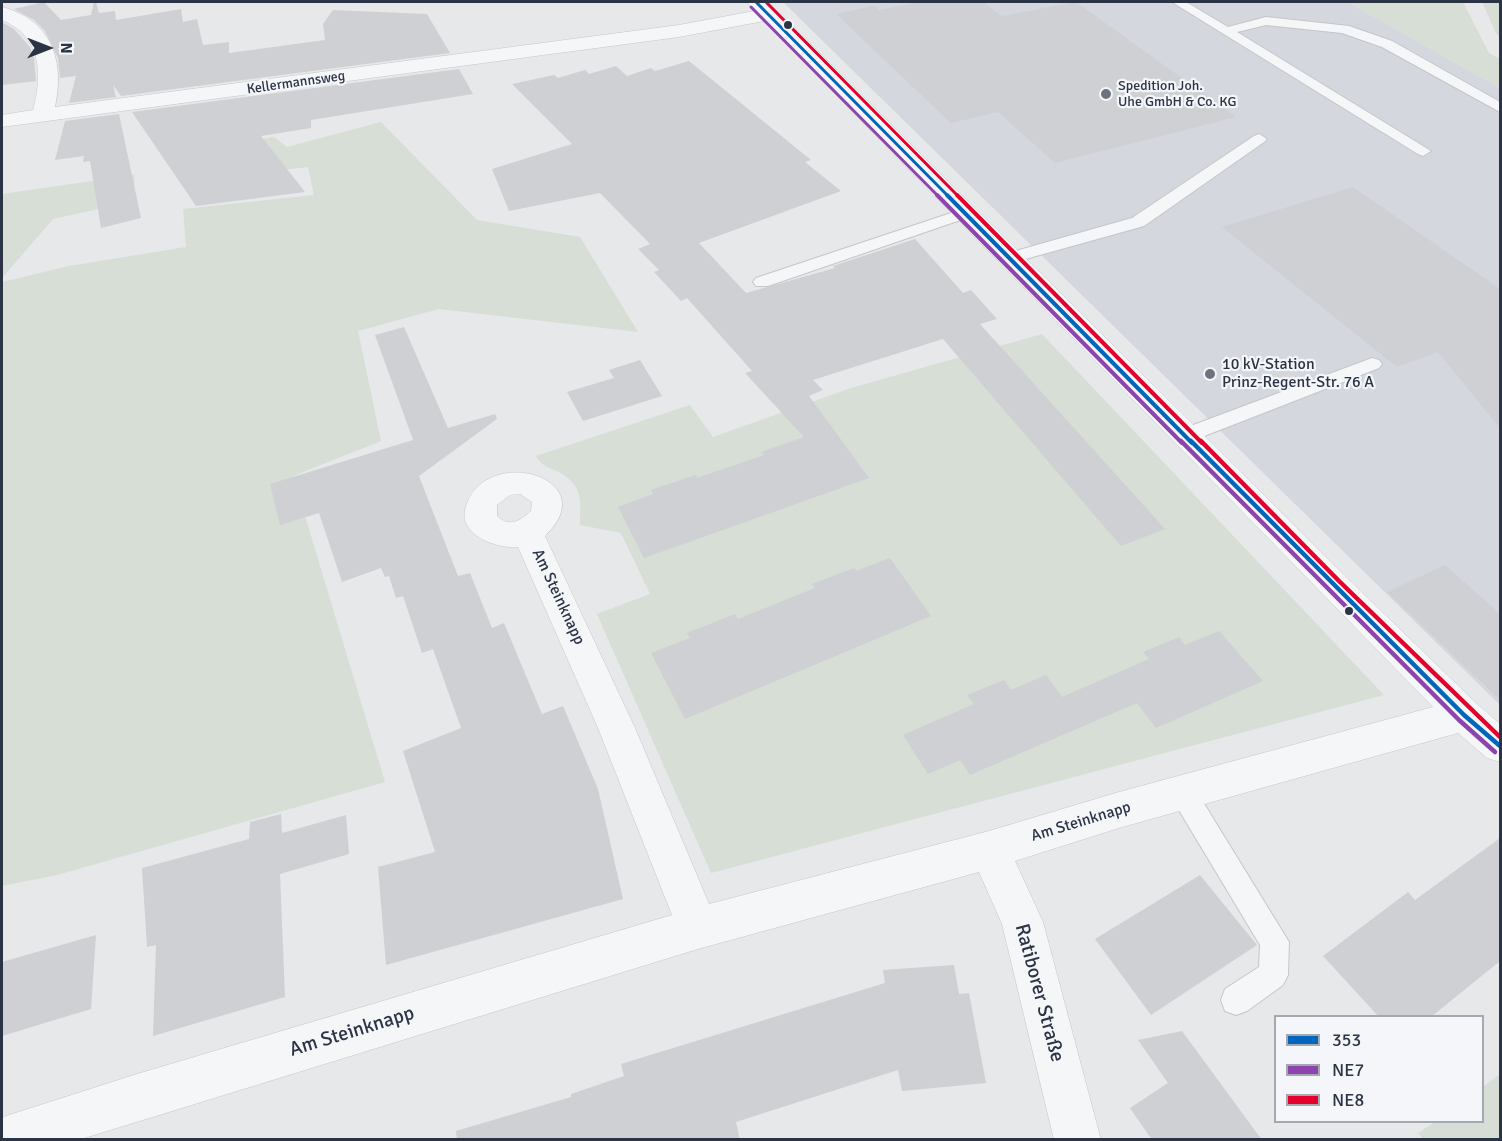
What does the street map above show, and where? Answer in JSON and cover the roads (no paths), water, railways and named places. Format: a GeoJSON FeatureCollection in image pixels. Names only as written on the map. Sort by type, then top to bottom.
{"type":"FeatureCollection","features":[{"type":"Feature","properties":{"kind":"street","name":"Kellermannsweg"},"geometry":{"type":"LineString","coordinates":[[2,122],[679,31],[763,8]]}},
{"type":"Feature","properties":{"kind":"street"},"geometry":{"type":"LineString","coordinates":[[763,8],[1464,715],[1500,746]]}},
{"type":"Feature","properties":{"kind":"street"},"geometry":{"type":"LineString","coordinates":[[2,13],[25,23],[38,37],[45,53],[48,99],[42,116]]}},
{"type":"Feature","properties":{"kind":"street","name":"Am Steinknapp"},"geometry":{"type":"LineString","coordinates":[[527,531],[569,618],[628,754],[698,928]]}},
{"type":"Feature","properties":{"kind":"street","name":"Am Steinknapp"},"geometry":{"type":"LineString","coordinates":[[6,1140],[137,1097],[698,928],[989,850],[1464,715]]}},
{"type":"Feature","properties":{"kind":"street","name":"Ratiborer Straße"},"geometry":{"type":"LineString","coordinates":[[989,850],[1022,922],[1078,1140]]}},
{"type":"Feature","properties":{"kind":"lane"},"geometry":{"type":"LineString","coordinates":[[1178,2],[1422,151]]}},
{"type":"Feature","properties":{"kind":"lane"},"geometry":{"type":"LineString","coordinates":[[1226,31],[1266,21],[1344,29],[1387,44],[1500,108]]}},
{"type":"Feature","properties":{"kind":"lane"},"geometry":{"type":"LineString","coordinates":[[1011,258],[1138,222],[1259,139]]}},
{"type":"Feature","properties":{"kind":"lane"},"geometry":{"type":"LineString","coordinates":[[762,282],[966,213]]}},
{"type":"Feature","properties":{"kind":"lane"},"geometry":{"type":"LineString","coordinates":[[1187,435],[1372,364]]}},
{"type":"Feature","properties":{"kind":"lane"},"geometry":{"type":"LineString","coordinates":[[1184,793],[1275,942],[1274,975],[1236,1000]]}},
{"type":"Feature","properties":{"kind":"place","name":"Spedition Joh. Uhe GmbH & Co. KG"},"geometry":{"type":"Point","coordinates":[1106,94]}},
{"type":"Feature","properties":{"kind":"place","name":"10 kV-Station Prinz-Regent-Str. 76 A"},"geometry":{"type":"Point","coordinates":[1210,374]}}]}
